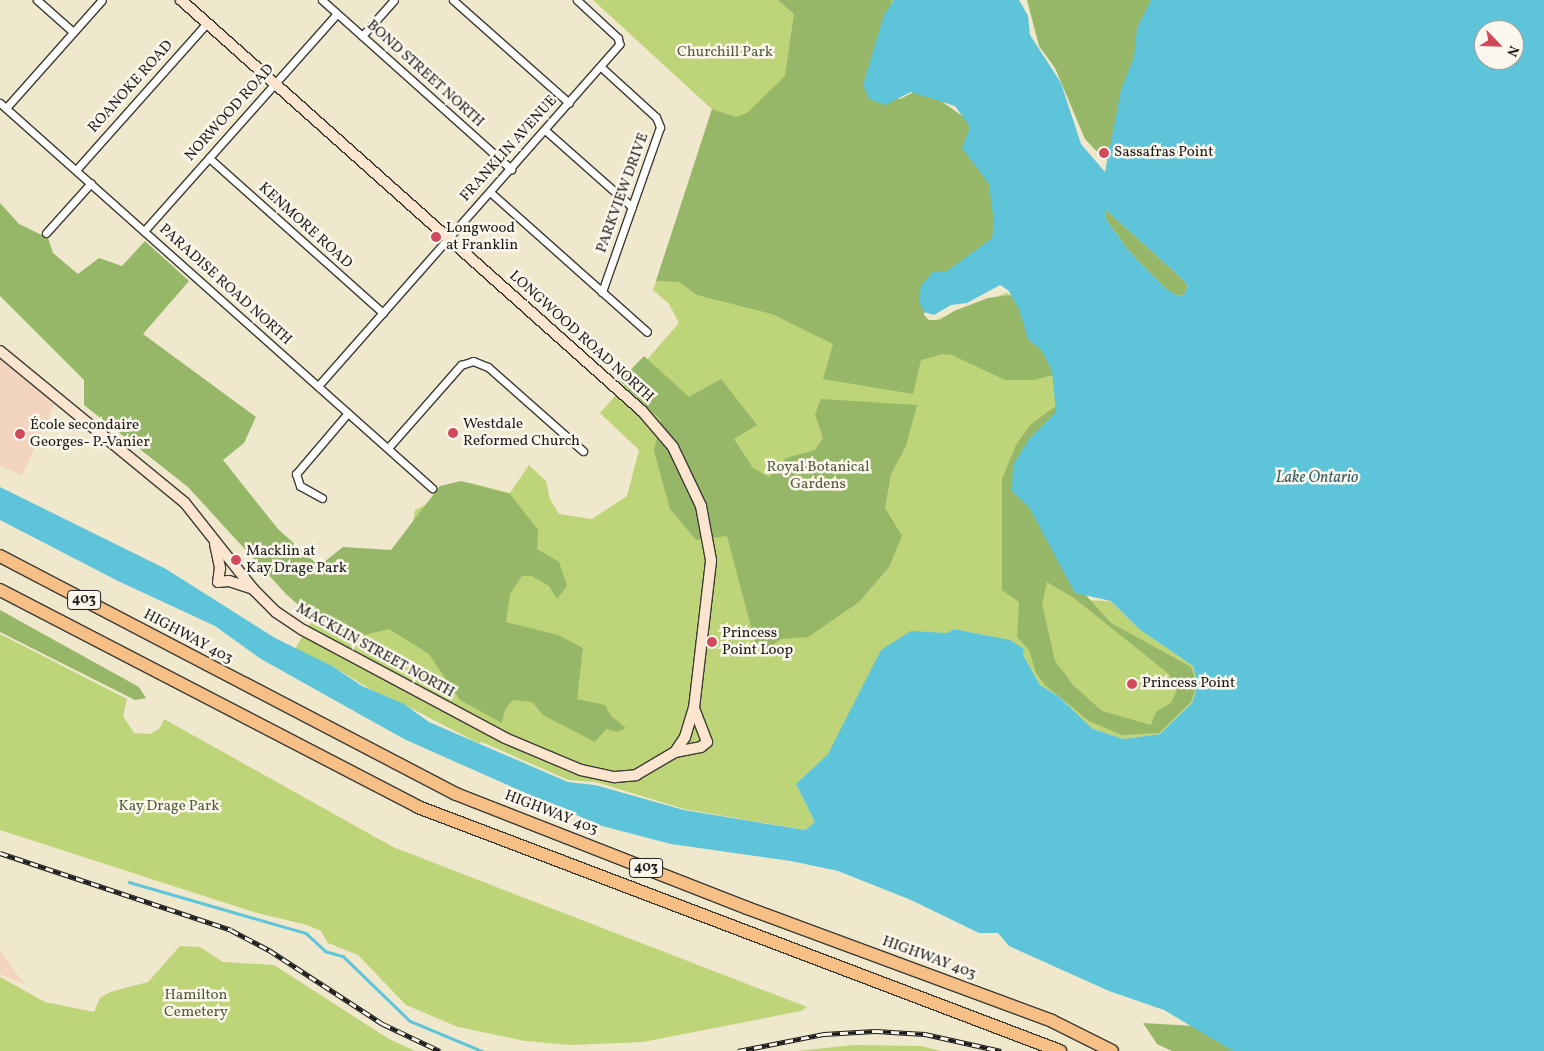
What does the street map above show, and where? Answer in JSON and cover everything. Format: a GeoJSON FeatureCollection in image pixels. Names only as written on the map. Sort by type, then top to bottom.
{"type":"FeatureCollection","features":[{"type":"Feature","properties":{"kind":"highway","name":"HIGHWAY 403"},"geometry":{"type":"LineString","coordinates":[[0,556],[456,794],[747,908],[1052,1021],[1112,1051]]}},
{"type":"Feature","properties":{"kind":"highway","name":"403"},"geometry":{"type":"LineString","coordinates":[[0,590],[179,685],[418,807],[1060,1051]]}},
{"type":"Feature","properties":{"kind":"street"},"geometry":{"type":"LineString","coordinates":[[37,0],[73,32]]}},
{"type":"Feature","properties":{"kind":"street"},"geometry":{"type":"LineString","coordinates":[[6,108],[102,0]]}},
{"type":"Feature","properties":{"kind":"street","name":"LONGWOOD ROAD NORTH"},"geometry":{"type":"LineString","coordinates":[[181,0],[659,427],[686,469],[702,506],[711,560],[694,708],[685,737],[673,752]]}},
{"type":"Feature","properties":{"kind":"street","name":"BOND STREET NORTH"},"geometry":{"type":"LineString","coordinates":[[322,0],[511,169]]}},
{"type":"Feature","properties":{"kind":"street"},"geometry":{"type":"LineString","coordinates":[[362,36],[394,0]]}},
{"type":"Feature","properties":{"kind":"street"},"geometry":{"type":"LineString","coordinates":[[453,0],[569,103]]}},
{"type":"Feature","properties":{"kind":"street","name":"FRANKLIN AVENUE"},"geometry":{"type":"LineString","coordinates":[[318,386],[546,130],[601,67],[620,42],[578,0]]}},
{"type":"Feature","properties":{"kind":"street","name":"NORWOOD ROAD"},"geometry":{"type":"LineString","coordinates":[[144,231],[337,14]]}},
{"type":"Feature","properties":{"kind":"street","name":"ROANOKE ROAD"},"geometry":{"type":"LineString","coordinates":[[76,170],[207,23]]}},
{"type":"Feature","properties":{"kind":"street","name":"PARKVIEW DRIVE"},"geometry":{"type":"LineString","coordinates":[[601,67],[660,124],[602,292]]}},
{"type":"Feature","properties":{"kind":"street","name":"PARADISE ROAD NORTH"},"geometry":{"type":"LineString","coordinates":[[0,102],[432,488]]}},
{"type":"Feature","properties":{"kind":"street"},"geometry":{"type":"LineString","coordinates":[[546,130],[632,207]]}},
{"type":"Feature","properties":{"kind":"street","name":"KENMORE ROAD"},"geometry":{"type":"LineString","coordinates":[[209,158],[383,313]]}},
{"type":"Feature","properties":{"kind":"street"},"geometry":{"type":"LineString","coordinates":[[46,234],[90,183]]}},
{"type":"Feature","properties":{"kind":"street"},"geometry":{"type":"LineString","coordinates":[[490,192],[646,332]]}},
{"type":"Feature","properties":{"kind":"street","name":"MACKLIN STREET NORTH"},"geometry":{"type":"LineString","coordinates":[[0,351],[158,478],[185,503],[254,590],[276,612],[303,630],[395,682],[505,738],[581,770],[615,777],[636,775],[673,752]]}},
{"type":"Feature","properties":{"kind":"street"},"geometry":{"type":"LineString","coordinates":[[388,448],[461,365],[473,361],[488,367],[583,451]]}},
{"type":"Feature","properties":{"kind":"street"},"geometry":{"type":"LineString","coordinates":[[322,498],[300,486],[296,474],[348,413]]}},
{"type":"Feature","properties":{"kind":"street"},"geometry":{"type":"LineString","coordinates":[[214,539],[218,553],[218,582],[229,581],[254,590]]}},
{"type":"Feature","properties":{"kind":"street"},"geometry":{"type":"LineString","coordinates":[[673,752],[701,747],[707,742],[698,727],[694,708]]}},
{"type":"Feature","properties":{"kind":"shaded area","name":"École secondaire Georges- P.-Vanier"},"geometry":{"type":"Polygon","coordinates":[[[0,359],[55,403],[22,476],[0,465],[0,359]]]}},
{"type":"Feature","properties":{"kind":"shaded area"},"geometry":{"type":"Polygon","coordinates":[[[0,950],[24,984],[0,974],[0,950]]]}},
{"type":"Feature","properties":{"kind":"green space","name":"Royal Botanical Gardens"},"geometry":{"type":"Polygon","coordinates":[[[593,0],[903,0],[870,45],[927,275],[921,326],[955,312],[971,310],[987,300],[1007,293],[1012,297],[1056,378],[1079,600],[1111,601],[1139,629],[1193,666],[1198,685],[1192,703],[1160,734],[1124,739],[1093,729],[1058,696],[1040,685],[1023,655],[990,636],[954,629],[947,633],[911,632],[849,717],[828,754],[796,784],[815,822],[805,830],[684,809],[596,782],[568,780],[482,742],[478,743],[403,704],[388,700],[332,666],[295,649],[339,575],[396,557],[410,537],[415,510],[471,483],[510,493],[529,465],[546,481],[550,499],[559,514],[592,519],[627,496],[639,450],[600,413],[679,323],[669,304],[653,290],[715,112],[593,0]]]}},
{"type":"Feature","properties":{"kind":"green space"},"geometry":{"type":"Polygon","coordinates":[[[778,0],[892,0],[879,76],[883,94],[900,99],[916,91],[941,101],[965,118],[976,131],[999,208],[991,245],[929,293],[924,315],[929,320],[940,320],[954,311],[988,298],[1012,295],[1060,373],[1034,380],[1005,380],[952,355],[943,354],[921,360],[913,394],[823,379],[833,344],[772,314],[697,295],[679,282],[656,281],[712,109],[736,117],[747,113],[785,76],[794,14],[778,0]]]}},
{"type":"Feature","properties":{"kind":"green space"},"geometry":{"type":"Polygon","coordinates":[[[1027,0],[1158,0],[1112,163],[1104,159],[1085,139],[1055,68],[1039,46],[1027,0]]]}},
{"type":"Feature","properties":{"kind":"green space"},"geometry":{"type":"Polygon","coordinates":[[[0,203],[19,224],[48,238],[53,253],[78,274],[99,258],[122,266],[145,241],[189,281],[143,334],[256,417],[244,443],[223,460],[278,529],[319,566],[343,547],[391,550],[440,486],[461,481],[510,494],[538,530],[537,549],[559,562],[567,586],[557,599],[549,586],[532,576],[522,576],[510,594],[506,622],[558,635],[583,648],[577,699],[605,705],[611,716],[626,728],[618,732],[606,729],[595,742],[543,715],[532,702],[513,700],[505,709],[502,723],[460,700],[429,654],[389,629],[359,636],[329,632],[286,594],[188,487],[84,405],[84,380],[0,296],[0,203]]]}},
{"type":"Feature","properties":{"kind":"green space"},"geometry":{"type":"Polygon","coordinates":[[[1106,210],[1177,274],[1188,286],[1184,295],[1178,296],[1166,289],[1128,250],[1105,218],[1106,210]]]}},
{"type":"Feature","properties":{"kind":"green space"},"geometry":{"type":"Polygon","coordinates":[[[644,356],[689,397],[721,379],[757,425],[734,439],[753,468],[769,477],[786,458],[815,450],[823,438],[815,415],[821,399],[917,405],[906,446],[891,474],[885,508],[902,536],[889,567],[859,602],[808,637],[781,639],[767,649],[755,642],[727,536],[696,540],[670,509],[654,451],[661,420],[620,381],[644,356]]]}},
{"type":"Feature","properties":{"kind":"green space"},"geometry":{"type":"Polygon","coordinates":[[[1064,400],[1073,581],[1111,623],[1191,667],[1197,684],[1191,702],[1159,733],[1122,735],[1089,721],[1045,685],[1036,673],[1029,650],[1017,637],[1019,602],[1002,590],[1002,479],[1016,445],[1030,425],[1064,400]],[[1047,582],[1042,604],[1055,661],[1073,685],[1102,711],[1151,725],[1156,712],[1171,703],[1177,690],[1169,674],[1074,598],[1047,582]]]}},
{"type":"Feature","properties":{"kind":"green space"},"geometry":{"type":"Polygon","coordinates":[[[0,610],[139,687],[146,698],[135,700],[0,632],[0,610]]]}},
{"type":"Feature","properties":{"kind":"green space","name":"Kay Drage Park"},"geometry":{"type":"Polygon","coordinates":[[[0,634],[127,699],[123,716],[134,733],[150,734],[160,728],[164,719],[393,847],[807,1007],[801,1011],[643,1042],[571,1045],[525,1041],[458,1027],[406,1005],[358,955],[328,943],[321,931],[307,925],[257,913],[0,830],[0,634]]]}},
{"type":"Feature","properties":{"kind":"green space","name":"Hamilton Cemetery"},"geometry":{"type":"Polygon","coordinates":[[[180,946],[200,947],[223,962],[274,965],[389,1039],[415,1051],[0,1051],[0,977],[45,1002],[94,1012],[100,998],[110,992],[148,982],[180,946]]]}},
{"type":"Feature","properties":{"kind":"green space"},"geometry":{"type":"Polygon","coordinates":[[[1143,1023],[1194,1026],[1246,1051],[1172,1051],[1157,1044],[1143,1023]]]}},
{"type":"Feature","properties":{"kind":"green space"},"geometry":{"type":"Polygon","coordinates":[[[853,1045],[921,1046],[941,1051],[797,1051],[853,1045]]]}},
{"type":"Feature","properties":{"kind":"water","name":"Lake Ontario"},"geometry":{"type":"Polygon","coordinates":[[[894,0],[1019,0],[1028,16],[1030,35],[1061,83],[1081,144],[1105,172],[1121,90],[1134,57],[1137,28],[1151,0],[1544,0],[1544,1051],[1233,1051],[1164,1010],[1109,991],[1009,946],[998,933],[979,933],[911,900],[838,871],[791,861],[671,844],[602,826],[530,795],[404,739],[261,659],[215,626],[118,581],[0,520],[0,487],[166,569],[275,638],[332,666],[362,686],[404,704],[429,722],[568,782],[595,785],[684,810],[805,830],[815,822],[796,784],[828,754],[881,650],[911,631],[947,633],[954,629],[1010,640],[1024,649],[1023,655],[1040,685],[1058,696],[1093,729],[1124,739],[1160,734],[1192,703],[1198,685],[1193,666],[1139,629],[1111,601],[1075,593],[1029,507],[1012,491],[1013,465],[1029,439],[1056,412],[1052,371],[1042,351],[1028,339],[1019,309],[1008,290],[1000,285],[967,303],[951,305],[934,315],[924,312],[919,301],[921,285],[933,272],[947,271],[992,238],[994,223],[989,184],[962,148],[970,127],[955,106],[911,92],[885,105],[869,99],[863,85],[884,15],[894,0]],[[1106,210],[1105,218],[1128,250],[1166,289],[1178,296],[1184,295],[1188,286],[1106,210]]]}},
{"type":"Feature","properties":{"kind":"waterway"},"geometry":{"type":"LineString","coordinates":[[129,882],[306,933],[325,951],[343,956],[410,1021],[482,1051]]}},
{"type":"Feature","properties":{"kind":"railway"},"geometry":{"type":"LineString","coordinates":[[0,853],[231,930],[269,950],[383,1024],[440,1051]]}},
{"type":"Feature","properties":{"kind":"railway"},"geometry":{"type":"LineString","coordinates":[[738,1051],[824,1034],[875,1031],[925,1034],[1001,1051]]}},
{"type":"Feature","properties":{"kind":"place","name":"Sassafras Point"},"geometry":{"type":"Point","coordinates":[1104,153]}},
{"type":"Feature","properties":{"kind":"place","name":"Longwood at Franklin"},"geometry":{"type":"Point","coordinates":[436,237]}},
{"type":"Feature","properties":{"kind":"place","name":"Westdale Reformed Church"},"geometry":{"type":"Point","coordinates":[453,433]}},
{"type":"Feature","properties":{"kind":"place","name":"École secondaire Georges- P.-Vanier"},"geometry":{"type":"Point","coordinates":[20,434]}},
{"type":"Feature","properties":{"kind":"place","name":"Macklin at Kay Drage Park"},"geometry":{"type":"Point","coordinates":[236,560]}},
{"type":"Feature","properties":{"kind":"place","name":"Princess Point Loop"},"geometry":{"type":"Point","coordinates":[712,642]}},
{"type":"Feature","properties":{"kind":"place","name":"Princess Point"},"geometry":{"type":"Point","coordinates":[1132,684]}},
{"type":"Feature","properties":{"kind":"park label","name":"Churchill Park"},"geometry":{"type":"Point","coordinates":[725,53]}}]}
